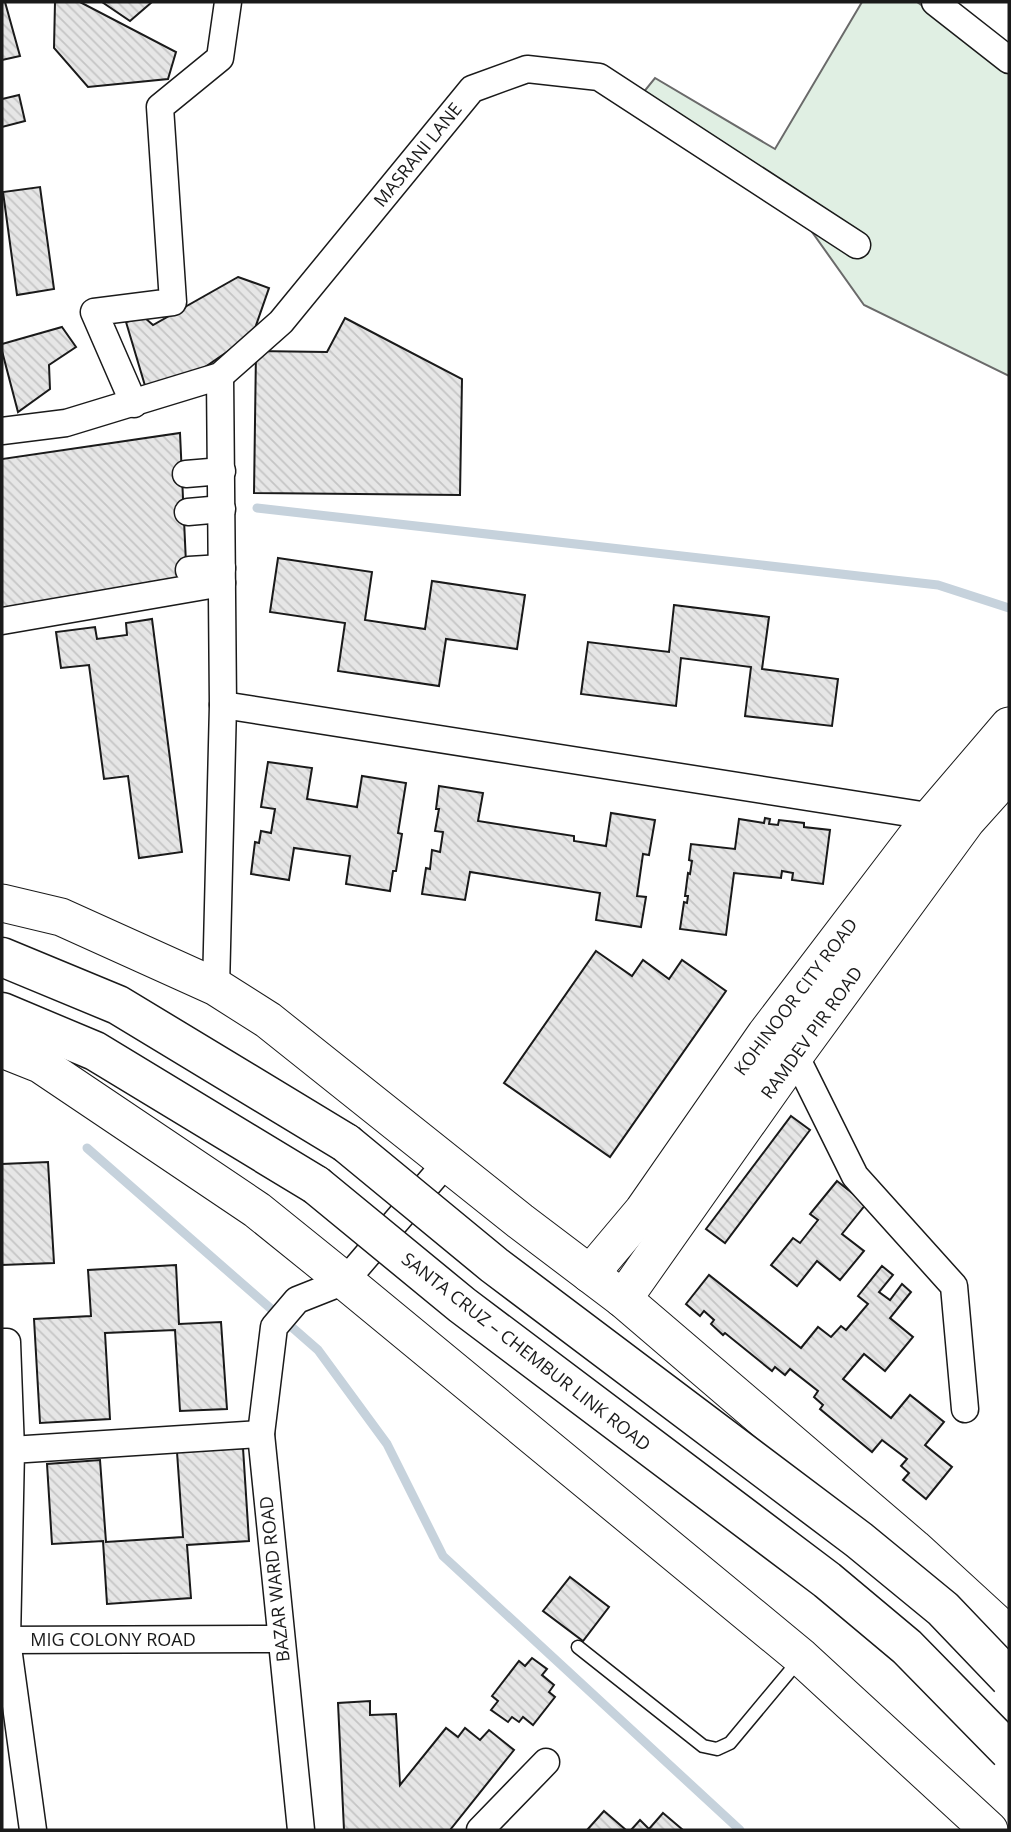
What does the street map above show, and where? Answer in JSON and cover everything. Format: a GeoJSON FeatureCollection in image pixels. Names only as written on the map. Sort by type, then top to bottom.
{"type":"FeatureCollection","features":[{"type":"Feature","properties":{"kind":"highway"},"geometry":{"type":"LineString","coordinates":[[2,957],[118,1005],[346,1143],[494,1265],[859,1540],[943,1609],[1009,1678]]}},
{"type":"Feature","properties":{"kind":"highway","name":"SANTA CRUZ – CHEMBUR LINK ROAD"},"geometry":{"type":"LineString","coordinates":[[2,1012],[95,1051],[316,1185],[462,1305],[827,1580],[907,1647],[1009,1751]]}},
{"type":"Feature","properties":{"kind":"street"},"geometry":{"type":"LineString","coordinates":[[134,404],[94,312],[173,302],[160,107],[220,58],[228,2]]}},
{"type":"Feature","properties":{"kind":"street"},"geometry":{"type":"LineString","coordinates":[[935,2],[1009,60]]}},
{"type":"Feature","properties":{"kind":"street","name":"MASRANI LANE"},"geometry":{"type":"LineString","coordinates":[[2,431],[66,423],[220,376],[281,322],[472,89],[527,69],[598,77],[857,245]]}},
{"type":"Feature","properties":{"kind":"street"},"geometry":{"type":"LineString","coordinates":[[216,987],[223,705],[220,376]]}},
{"type":"Feature","properties":{"kind":"street"},"geometry":{"type":"LineString","coordinates":[[186,474],[222,471]]}},
{"type":"Feature","properties":{"kind":"street"},"geometry":{"type":"LineString","coordinates":[[188,512],[222,509]]}},
{"type":"Feature","properties":{"kind":"street"},"geometry":{"type":"LineString","coordinates":[[189,570],[222,575]]}},
{"type":"Feature","properties":{"kind":"street"},"geometry":{"type":"LineString","coordinates":[[2,621],[222,575]]}},
{"type":"Feature","properties":{"kind":"street"},"geometry":{"type":"LineString","coordinates":[[223,705],[949,819]]}},
{"type":"Feature","properties":{"kind":"street","name":"KOHINOOR CITY ROAD"},"geometry":{"type":"LineString","coordinates":[[590,1274],[643,1211],[766,1034],[949,819],[1009,726]]}},
{"type":"Feature","properties":{"kind":"street","name":"RAMDEV PIR ROAD"},"geometry":{"type":"LineString","coordinates":[[623,1299],[795,1055],[949,819],[1009,773]]}},
{"type":"Feature","properties":{"kind":"street"},"geometry":{"type":"LineString","coordinates":[[2,903],[61,917],[216,987],[268,1020],[520,1221],[623,1299],[914,1548],[1009,1635]]}},
{"type":"Feature","properties":{"kind":"street"},"geometry":{"type":"LineString","coordinates":[[766,1034],[795,1055],[855,1176],[954,1286],[965,1409]]}},
{"type":"Feature","properties":{"kind":"street"},"geometry":{"type":"LineString","coordinates":[[2,1049],[40,1064],[257,1210],[801,1657],[989,1830]]}},
{"type":"Feature","properties":{"kind":"street"},"geometry":{"type":"LineString","coordinates":[[345,1281],[447,1162]]}},
{"type":"Feature","properties":{"kind":"street","name":"BAZAR WARD ROAD"},"geometry":{"type":"LineString","coordinates":[[301,1830],[261,1434],[274,1328],[297,1300],[345,1281]]}},
{"type":"Feature","properties":{"kind":"street","name":"MIG COLONY ROAD"},"geometry":{"type":"LineString","coordinates":[[2,1342],[7,1342],[5,1405],[11,1450],[4,1640],[281,1639]]}},
{"type":"Feature","properties":{"kind":"street"},"geometry":{"type":"LineString","coordinates":[[11,1450],[261,1434]]}},
{"type":"Feature","properties":{"kind":"street"},"geometry":{"type":"LineString","coordinates":[[4,1640],[33,1830]]}},
{"type":"Feature","properties":{"kind":"street"},"geometry":{"type":"LineString","coordinates":[[480,1830],[545,1762]]}},
{"type":"Feature","properties":{"kind":"lane"},"geometry":{"type":"LineString","coordinates":[[578,1647],[703,1746],[717,1749],[730,1743],[801,1657]]}},
{"type":"Feature","properties":{"kind":"green space"},"geometry":{"type":"Polygon","coordinates":[[[862,2],[917,2],[1009,68],[1009,376],[864,305],[790,201],[638,99],[655,78],[775,149],[862,2]]]}},
{"type":"Feature","properties":{"kind":"building"},"geometry":{"type":"Polygon","coordinates":[[[2,2],[5,2],[20,56],[2,60],[2,2]]]}},
{"type":"Feature","properties":{"kind":"building"},"geometry":{"type":"Polygon","coordinates":[[[55,2],[80,2],[176,52],[168,79],[88,87],[54,48],[55,2]]]}},
{"type":"Feature","properties":{"kind":"building"},"geometry":{"type":"Polygon","coordinates":[[[102,2],[152,2],[130,21],[102,2]]]}},
{"type":"Feature","properties":{"kind":"building"},"geometry":{"type":"Polygon","coordinates":[[[19,95],[25,121],[2,127],[2,99],[19,95]]]}},
{"type":"Feature","properties":{"kind":"building"},"geometry":{"type":"Polygon","coordinates":[[[40,187],[54,289],[17,295],[3,192],[40,187]]]}},
{"type":"Feature","properties":{"kind":"building"},"geometry":{"type":"Polygon","coordinates":[[[238,277],[269,288],[253,334],[192,376],[146,389],[126,322],[144,317],[153,325],[238,277]]]}},
{"type":"Feature","properties":{"kind":"building"},"geometry":{"type":"Polygon","coordinates":[[[345,318],[462,379],[460,495],[254,493],[256,351],[327,352],[345,318]]]}},
{"type":"Feature","properties":{"kind":"building"},"geometry":{"type":"Polygon","coordinates":[[[62,327],[76,347],[49,365],[50,389],[18,412],[2,344],[62,327]]]}},
{"type":"Feature","properties":{"kind":"building"},"geometry":{"type":"Polygon","coordinates":[[[180,433],[187,585],[2,610],[2,459],[180,433]]]}},
{"type":"Feature","properties":{"kind":"building"},"geometry":{"type":"Polygon","coordinates":[[[278,558],[372,572],[365,620],[425,629],[432,581],[525,595],[517,649],[446,639],[439,686],[338,671],[345,623],[270,612],[278,558]]]}},
{"type":"Feature","properties":{"kind":"building"},"geometry":{"type":"Polygon","coordinates":[[[674,605],[769,617],[762,669],[838,679],[832,726],[745,716],[751,667],[681,658],[676,706],[581,694],[588,642],[669,652],[674,605]]]}},
{"type":"Feature","properties":{"kind":"building"},"geometry":{"type":"Polygon","coordinates":[[[152,619],[182,852],[139,858],[128,776],[104,779],[89,665],[61,668],[56,632],[95,627],[97,639],[127,635],[126,623],[152,619]]]}},
{"type":"Feature","properties":{"kind":"building"},"geometry":{"type":"Polygon","coordinates":[[[268,762],[312,768],[307,799],[357,807],[362,776],[406,783],[398,833],[402,834],[390,891],[346,884],[350,856],[294,848],[289,880],[251,874],[255,842],[259,843],[261,831],[271,833],[275,809],[261,807],[268,762]]]}},
{"type":"Feature","properties":{"kind":"building"},"geometry":{"type":"Polygon","coordinates":[[[439,786],[483,793],[478,821],[574,836],[574,841],[606,846],[611,813],[655,820],[649,855],[643,854],[637,896],[646,897],[641,927],[596,920],[600,893],[470,872],[465,900],[422,894],[426,868],[430,869],[432,850],[440,852],[443,832],[435,831],[439,786]]]}},
{"type":"Feature","properties":{"kind":"building"},"geometry":{"type":"Polygon","coordinates":[[[765,818],[770,819],[769,824],[778,825],[779,820],[830,830],[823,884],[792,880],[793,873],[782,871],[781,878],[734,873],[726,935],[680,929],[684,902],[687,903],[688,896],[685,896],[692,861],[689,860],[691,844],[735,849],[739,819],[764,823],[765,818]]]}},
{"type":"Feature","properties":{"kind":"building"},"geometry":{"type":"Polygon","coordinates":[[[596,951],[632,976],[643,960],[669,979],[682,960],[726,991],[610,1157],[504,1083],[596,951]]]}},
{"type":"Feature","properties":{"kind":"building"},"geometry":{"type":"Polygon","coordinates":[[[791,1116],[810,1130],[725,1243],[706,1229],[791,1116]]]}},
{"type":"Feature","properties":{"kind":"building"},"geometry":{"type":"Polygon","coordinates":[[[48,1162],[54,1263],[2,1265],[2,1164],[48,1162]]]}},
{"type":"Feature","properties":{"kind":"building"},"geometry":{"type":"Polygon","coordinates":[[[837,1181],[866,1204],[842,1234],[864,1251],[840,1280],[817,1261],[797,1286],[771,1265],[793,1238],[800,1243],[818,1220],[810,1214],[837,1181]]]}},
{"type":"Feature","properties":{"kind":"building"},"geometry":{"type":"Polygon","coordinates":[[[176,1265],[179,1324],[221,1322],[227,1409],[180,1411],[175,1330],[105,1333],[110,1419],[40,1423],[34,1319],[91,1316],[88,1270],[176,1265]]]}},
{"type":"Feature","properties":{"kind":"building"},"geometry":{"type":"Polygon","coordinates":[[[882,1266],[893,1275],[879,1292],[890,1300],[902,1284],[911,1292],[890,1318],[913,1337],[885,1371],[864,1354],[843,1379],[891,1418],[910,1395],[944,1422],[925,1445],[952,1467],[926,1499],[903,1480],[909,1473],[901,1466],[907,1459],[882,1440],[872,1452],[820,1409],[823,1405],[814,1397],[818,1391],[790,1369],[785,1375],[775,1367],[772,1371],[725,1333],[723,1335],[711,1324],[714,1320],[704,1311],[700,1316],[686,1304],[709,1275],[801,1348],[818,1327],[831,1337],[841,1326],[846,1330],[868,1304],[858,1296],[882,1266]]]}},
{"type":"Feature","properties":{"kind":"building"},"geometry":{"type":"Polygon","coordinates":[[[243,1448],[249,1541],[187,1545],[191,1598],[107,1604],[103,1541],[52,1544],[47,1464],[100,1460],[106,1542],[183,1537],[177,1452],[243,1448]]]}},
{"type":"Feature","properties":{"kind":"building"},"geometry":{"type":"Polygon","coordinates":[[[570,1577],[609,1607],[583,1641],[543,1611],[570,1577]]]}},
{"type":"Feature","properties":{"kind":"building"},"geometry":{"type":"Polygon","coordinates":[[[532,1658],[547,1669],[542,1675],[554,1685],[549,1692],[555,1697],[533,1725],[523,1717],[519,1722],[512,1717],[508,1722],[491,1710],[498,1701],[492,1696],[519,1661],[525,1666],[532,1658]]]}},
{"type":"Feature","properties":{"kind":"building"},"geometry":{"type":"Polygon","coordinates":[[[370,1701],[370,1715],[396,1714],[400,1785],[446,1728],[458,1737],[465,1728],[480,1740],[489,1730],[514,1750],[450,1830],[344,1830],[338,1703],[370,1701]]]}},
{"type":"Feature","properties":{"kind":"building"},"geometry":{"type":"Polygon","coordinates":[[[604,1811],[626,1830],[587,1830],[604,1811]]]}},
{"type":"Feature","properties":{"kind":"building"},"geometry":{"type":"Polygon","coordinates":[[[663,1813],[683,1830],[631,1830],[640,1820],[649,1829],[663,1813]]]}},
{"type":"Feature","properties":{"kind":"waterway"},"geometry":{"type":"LineString","coordinates":[[257,508],[938,585],[1009,608]]}},
{"type":"Feature","properties":{"kind":"waterway"},"geometry":{"type":"LineString","coordinates":[[87,1148],[318,1350],[387,1444],[443,1556],[740,1830]]}}]}
